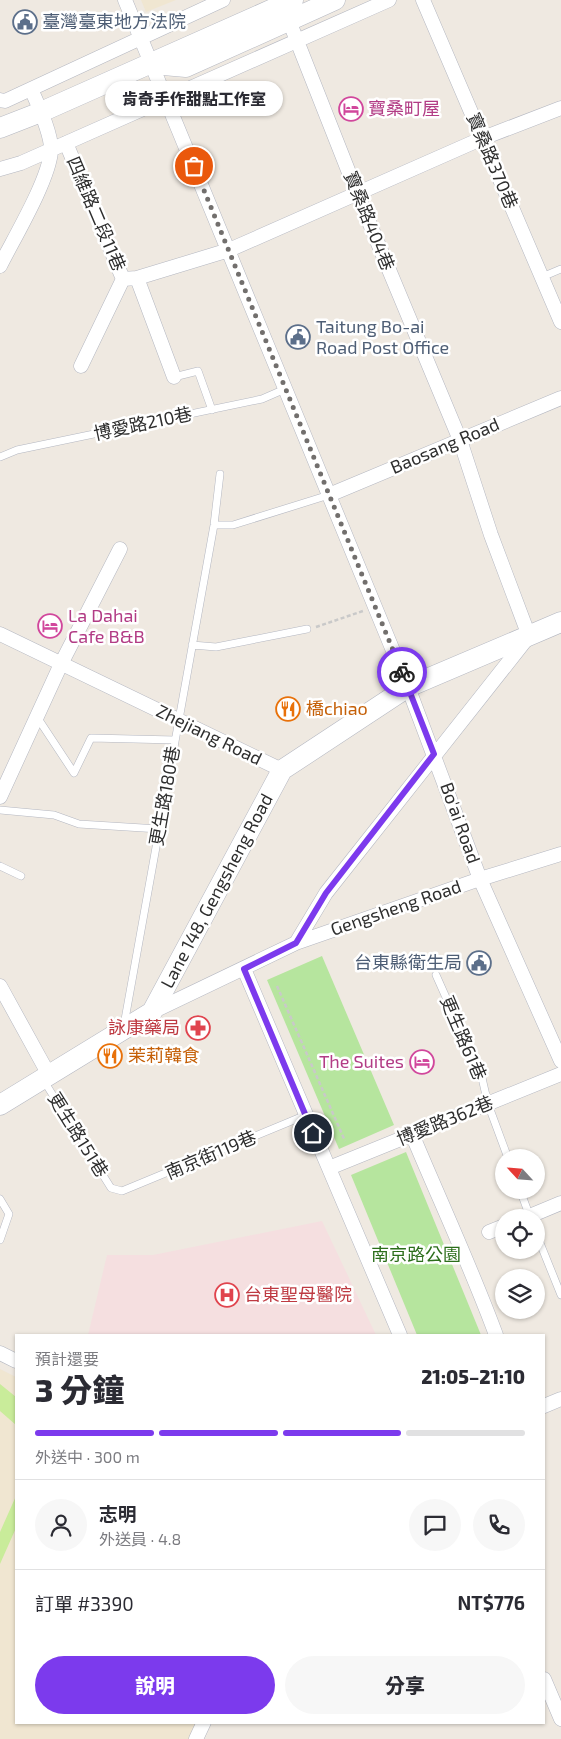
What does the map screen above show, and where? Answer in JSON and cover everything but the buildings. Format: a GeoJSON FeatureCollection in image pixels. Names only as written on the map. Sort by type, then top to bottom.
{"type":"FeatureCollection","features":[{"type":"Feature","properties":{"kind":"street","name":"Bo'ai Road"},"geometry":{"type":"LineString","coordinates":[[125,0],[408,688],[480,879],[561,1061]]}},
{"type":"Feature","properties":{"kind":"street"},"geometry":{"type":"LineString","coordinates":[[0,100],[5,101],[223,0]]}},
{"type":"Feature","properties":{"kind":"street"},"geometry":{"type":"LineString","coordinates":[[0,128],[41,112],[150,63],[186,67],[287,6],[335,0]]}},
{"type":"Feature","properties":{"kind":"street"},"geometry":{"type":"LineString","coordinates":[[0,169],[21,163],[51,150],[389,0]]}},
{"type":"Feature","properties":{"kind":"street","name":"寶桑路370巷"},"geometry":{"type":"LineString","coordinates":[[422,0],[561,322]]}},
{"type":"Feature","properties":{"kind":"street","name":"寶桑路404巷"},"geometry":{"type":"LineString","coordinates":[[287,6],[296,41],[460,440],[491,535],[529,636]]}},
{"type":"Feature","properties":{"kind":"street"},"geometry":{"type":"LineString","coordinates":[[0,266],[46,174],[51,150],[41,112],[31,89]]}},
{"type":"Feature","properties":{"kind":"street"},"geometry":{"type":"LineString","coordinates":[[174,377],[130,279],[229,250],[483,138],[561,108]]}},
{"type":"Feature","properties":{"kind":"street","name":"四維路二段11巷"},"geometry":{"type":"LineString","coordinates":[[66,143],[130,279],[81,366]]}},
{"type":"Feature","properties":{"kind":"street","name":"Baosang Road"},"geometry":{"type":"LineString","coordinates":[[329,495],[561,398]]}},
{"type":"Feature","properties":{"kind":"street"},"geometry":{"type":"LineString","coordinates":[[0,796],[61,664],[120,549]]}},
{"type":"Feature","properties":{"kind":"street","name":"Zhejiang Road"},"geometry":{"type":"LineString","coordinates":[[0,634],[282,770],[408,688],[561,622]]}},
{"type":"Feature","properties":{"kind":"street"},"geometry":{"type":"LineString","coordinates":[[296,943],[326,893],[529,636]]}},
{"type":"Feature","properties":{"kind":"street","name":"Lane 148, Gengsheng Road"},"geometry":{"type":"LineString","coordinates":[[152,1012],[282,770]]}},
{"type":"Feature","properties":{"kind":"street","name":"Gengsheng Road"},"geometry":{"type":"LineString","coordinates":[[0,1105],[152,1012],[296,943],[480,879],[561,854]]}},
{"type":"Feature","properties":{"kind":"street"},"geometry":{"type":"LineString","coordinates":[[244,969],[400,1334]]}},
{"type":"Feature","properties":{"kind":"street"},"geometry":{"type":"LineString","coordinates":[[0,986],[46,1077]]}},
{"type":"Feature","properties":{"kind":"street","name":"博愛路362巷"},"geometry":{"type":"LineString","coordinates":[[329,1168],[561,1074]]}},
{"type":"Feature","properties":{"kind":"street"},"geometry":{"type":"LineString","coordinates":[[412,1134],[456,1241],[478,1286],[496,1334]]}},
{"type":"Feature","properties":{"kind":"street"},"geometry":{"type":"LineString","coordinates":[[545,1210],[561,1203]]}},
{"type":"Feature","properties":{"kind":"street"},"geometry":{"type":"LineString","coordinates":[[489,1232],[495,1230]]}},
{"type":"Feature","properties":{"kind":"street"},"geometry":{"type":"LineString","coordinates":[[0,1353],[15,1360]]}},
{"type":"Feature","properties":{"kind":"street"},"geometry":{"type":"LineString","coordinates":[[545,1406],[561,1399]]}},
{"type":"Feature","properties":{"kind":"street"},"geometry":{"type":"LineString","coordinates":[[545,1681],[561,1719]]}},
{"type":"Feature","properties":{"kind":"street"},"geometry":{"type":"LineString","coordinates":[[196,1739],[203,1724]]}},
{"type":"Feature","properties":{"kind":"lane"},"geometry":{"type":"LineString","coordinates":[[542,277],[561,269]]}},
{"type":"Feature","properties":{"kind":"lane"},"geometry":{"type":"LineString","coordinates":[[174,377],[198,371],[212,410]]}},
{"type":"Feature","properties":{"kind":"lane","name":"博愛路210巷"},"geometry":{"type":"LineString","coordinates":[[0,457],[16,450],[262,399],[285,389]]}},
{"type":"Feature","properties":{"kind":"lane","name":"更生路180巷"},"geometry":{"type":"LineString","coordinates":[[123,1030],[214,525],[220,474]]}},
{"type":"Feature","properties":{"kind":"lane"},"geometry":{"type":"LineString","coordinates":[[214,525],[233,524],[329,495]]}},
{"type":"Feature","properties":{"kind":"lane"},"geometry":{"type":"LineString","coordinates":[[192,645],[216,647],[307,629]]}},
{"type":"Feature","properties":{"kind":"lane"},"geometry":{"type":"LineString","coordinates":[[37,716],[74,773],[91,738],[175,740]]}},
{"type":"Feature","properties":{"kind":"lane"},"geometry":{"type":"LineString","coordinates":[[0,810],[54,815],[80,824],[159,829]]}},
{"type":"Feature","properties":{"kind":"lane"},"geometry":{"type":"LineString","coordinates":[[0,866],[22,876]]}},
{"type":"Feature","properties":{"kind":"lane","name":"更生路61巷"},"geometry":{"type":"LineString","coordinates":[[436,975],[482,1078],[488,1104],[505,1149]]}},
{"type":"Feature","properties":{"kind":"lane","name":"更生路151巷"},"geometry":{"type":"LineString","coordinates":[[46,1077],[111,1188],[115,1190]]}},
{"type":"Feature","properties":{"kind":"lane","name":"南京街119巷"},"geometry":{"type":"LineString","coordinates":[[115,1190],[122,1191],[306,1115]]}},
{"type":"Feature","properties":{"kind":"lane"},"geometry":{"type":"LineString","coordinates":[[0,1199],[10,1214],[9,1222],[0,1240]]}},
{"type":"Feature","properties":{"kind":"lane"},"geometry":{"type":"LineString","coordinates":[[545,1255],[561,1295]]}},
{"type":"Feature","properties":{"kind":"path"},"geometry":{"type":"LineString","coordinates":[[307,629],[375,607]]}},
{"type":"Feature","properties":{"kind":"path"},"geometry":{"type":"LineString","coordinates":[[277,986],[345,1141]]}},
{"type":"Feature","properties":{"kind":"shaded area"},"geometry":{"type":"Polygon","coordinates":[[[141,0],[176,0],[146,12],[141,0]]]}},
{"type":"Feature","properties":{"kind":"shaded area","name":"台東聖母醫院"},"geometry":{"type":"Polygon","coordinates":[[[322,1221],[376,1334],[88,1334],[107,1255],[153,1255],[322,1221]]]}},
{"type":"Feature","properties":{"kind":"shaded area"},"geometry":{"type":"Polygon","coordinates":[[[0,1369],[15,1376],[15,1724],[196,1724],[189,1739],[0,1739],[0,1369]]]}},
{"type":"Feature","properties":{"kind":"green space"},"geometry":{"type":"Polygon","coordinates":[[[322,956],[394,1125],[339,1149],[267,980],[322,956]]]}},
{"type":"Feature","properties":{"kind":"green space","name":"南京路公園"},"geometry":{"type":"Polygon","coordinates":[[[406,1152],[481,1334],[417,1334],[351,1175],[406,1152]]]}},
{"type":"Feature","properties":{"kind":"green space"},"geometry":{"type":"Polygon","coordinates":[[[0,1384],[15,1396],[15,1424],[0,1411],[0,1384]]]}},
{"type":"Feature","properties":{"kind":"green space"},"geometry":{"type":"Polygon","coordinates":[[[15,1498],[15,1530],[0,1564],[0,1532],[15,1498]]]}},
{"type":"Feature","properties":{"kind":"way so far"},"geometry":{"type":"LineString","coordinates":[[194,166],[402,672]]}},
{"type":"Feature","properties":{"kind":"place","name":"臺灣臺東地方法院"},"geometry":{"type":"Point","coordinates":[25,22]}},
{"type":"Feature","properties":{"kind":"place","name":"寶桑町屋"},"geometry":{"type":"Point","coordinates":[351,109]}},
{"type":"Feature","properties":{"kind":"place","name":"肯奇手作甜點工作室"},"geometry":{"type":"Point","coordinates":[194,166]}},
{"type":"Feature","properties":{"kind":"place","name":"Taitung Bo-ai Road Post Office"},"geometry":{"type":"Point","coordinates":[298,337]}},
{"type":"Feature","properties":{"kind":"place","name":"La Dahai Cafe B&B"},"geometry":{"type":"Point","coordinates":[50,626]}},
{"type":"Feature","properties":{"kind":"place","name":"橋chiao"},"geometry":{"type":"Point","coordinates":[288,709]}},
{"type":"Feature","properties":{"kind":"place","name":"台東縣衛生局"},"geometry":{"type":"Point","coordinates":[479,963]}},
{"type":"Feature","properties":{"kind":"place","name":"詠康藥局"},"geometry":{"type":"Point","coordinates":[198,1028]}},
{"type":"Feature","properties":{"kind":"place","name":"茉莉韓食"},"geometry":{"type":"Point","coordinates":[110,1056]}},
{"type":"Feature","properties":{"kind":"place","name":"The Suites"},"geometry":{"type":"Point","coordinates":[422,1062]}},
{"type":"Feature","properties":{"kind":"place","name":"台東聖母醫院"},"geometry":{"type":"Point","coordinates":[227,1295]}},
{"type":"Feature","properties":{"kind":"route"},"geometry":{"type":"LineString","coordinates":[[313,1133],[244,969],[296,943],[326,893],[434,754],[402,672]]}}]}
